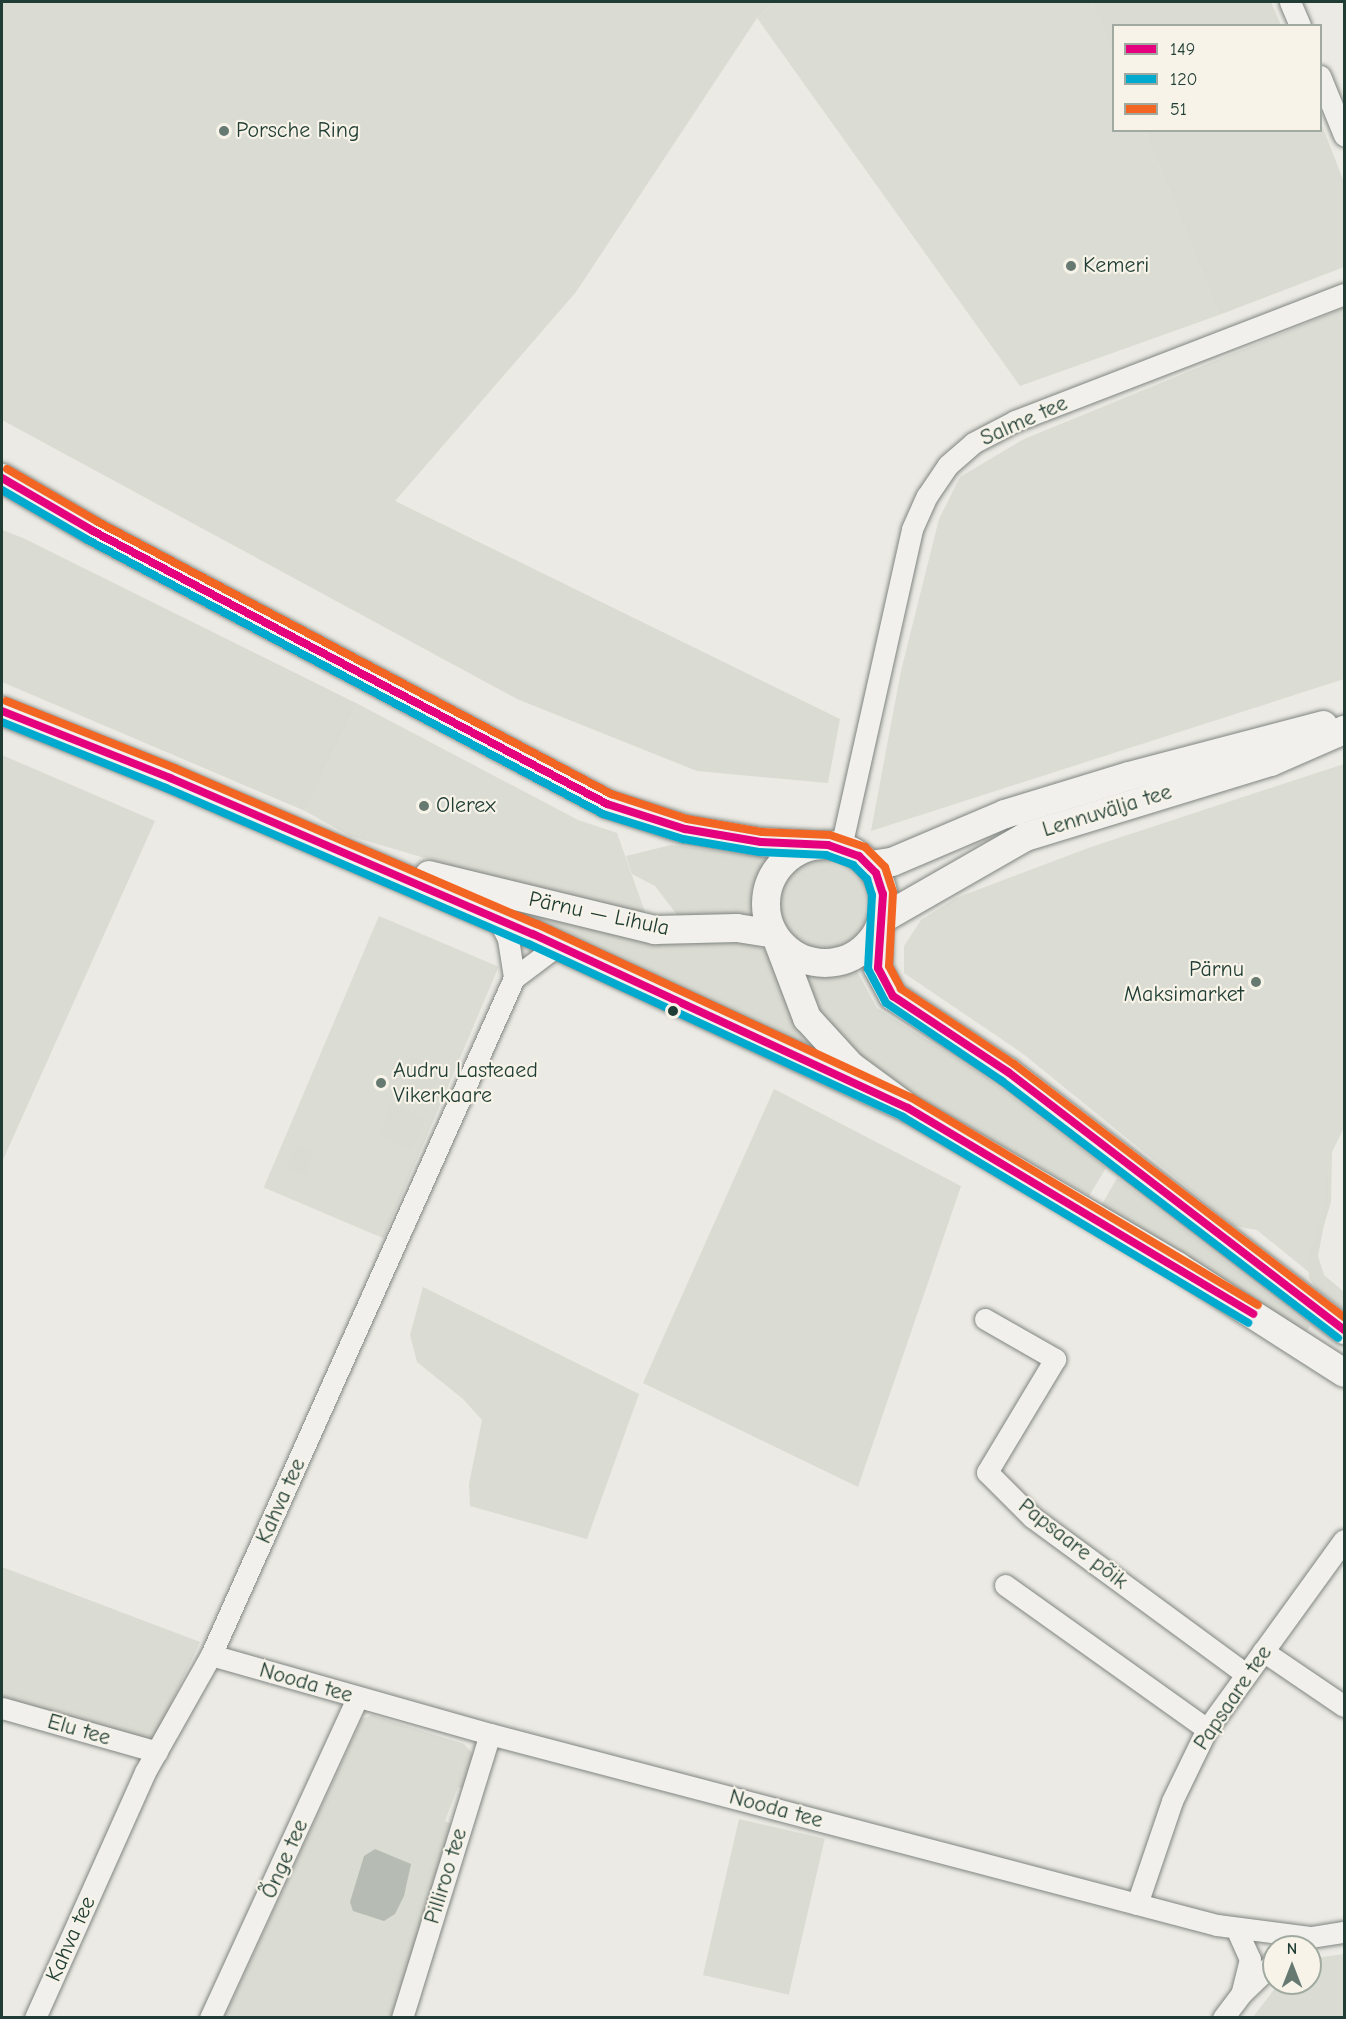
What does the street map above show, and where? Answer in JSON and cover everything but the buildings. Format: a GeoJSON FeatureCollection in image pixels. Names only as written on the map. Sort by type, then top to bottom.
{"type":"FeatureCollection","features":[{"type":"Feature","properties":{"kind":"main road"},"geometry":{"type":"LineString","coordinates":[[2,478],[56,510],[607,804],[685,829],[760,842],[828,846],[870,866],[883,894],[878,968],[893,996],[1008,1072],[1344,1330]]}},
{"type":"Feature","properties":{"kind":"main road"},"geometry":{"type":"LineString","coordinates":[[2,497],[56,510]]}},
{"type":"Feature","properties":{"kind":"main road"},"geometry":{"type":"LineString","coordinates":[[2,711],[170,778],[558,945],[908,1108],[1177,1266],[1344,1373]]}},
{"type":"Feature","properties":{"kind":"main road","name":"Lennuvälja tee"},"geometry":{"type":"LineString","coordinates":[[870,866],[922,850],[1005,814],[1151,770],[1344,720]]}},
{"type":"Feature","properties":{"kind":"main road","name":"Lennuvälja tee"},"geometry":{"type":"LineString","coordinates":[[881,924],[1025,837],[1271,762],[1344,730]]}},
{"type":"Feature","properties":{"kind":"main road"},"geometry":{"type":"LineString","coordinates":[[828,846],[787,858],[772,875],[765,909],[795,992],[816,1032],[851,1066],[908,1108]]}},
{"type":"Feature","properties":{"kind":"main road","name":"Pärnu — Lihula"},"geometry":{"type":"LineString","coordinates":[[356,858],[645,928],[699,931],[737,928],[775,937]]}},
{"type":"Feature","properties":{"kind":"main road"},"geometry":{"type":"LineString","coordinates":[[775,937],[799,957],[832,963],[860,952],[881,924]]}},
{"type":"Feature","properties":{"kind":"street"},"geometry":{"type":"LineString","coordinates":[[1290,2],[1299,24]]}},
{"type":"Feature","properties":{"kind":"street"},"geometry":{"type":"LineString","coordinates":[[1322,81],[1344,135]]}},
{"type":"Feature","properties":{"kind":"street","name":"Salme tee"},"geometry":{"type":"LineString","coordinates":[[828,846],[912,529],[927,496],[948,465],[973,443],[1015,421],[1344,294]]}},
{"type":"Feature","properties":{"kind":"street"},"geometry":{"type":"LineString","coordinates":[[498,919],[508,939],[514,978]]}},
{"type":"Feature","properties":{"kind":"street","name":"Kahva tee"},"geometry":{"type":"LineString","coordinates":[[35,2018],[157,1752],[211,1655],[514,978],[558,945]]}},
{"type":"Feature","properties":{"kind":"street","name":"Papsaare põik"},"geometry":{"type":"LineString","coordinates":[[985,1319],[1055,1359],[987,1472],[1032,1517],[1246,1674]]}},
{"type":"Feature","properties":{"kind":"street","name":"Papsaare tee"},"geometry":{"type":"LineString","coordinates":[[1137,1904],[1172,1801],[1207,1728],[1344,1540]]}},
{"type":"Feature","properties":{"kind":"street"},"geometry":{"type":"LineString","coordinates":[[1005,1585],[1207,1728]]}},
{"type":"Feature","properties":{"kind":"street"},"geometry":{"type":"LineString","coordinates":[[1263,1651],[1344,1706]]}},
{"type":"Feature","properties":{"kind":"street","name":"Nooda tee"},"geometry":{"type":"LineString","coordinates":[[211,1655],[490,1734],[1137,1904],[1270,1935]]}},
{"type":"Feature","properties":{"kind":"street","name":"Õnge tee"},"geometry":{"type":"LineString","coordinates":[[210,2018],[357,1698]]}},
{"type":"Feature","properties":{"kind":"street","name":"Elu tee"},"geometry":{"type":"LineString","coordinates":[[2,1708],[157,1752]]}},
{"type":"Feature","properties":{"kind":"street","name":"Pilliroo tee"},"geometry":{"type":"LineString","coordinates":[[402,2018],[490,1734]]}},
{"type":"Feature","properties":{"kind":"street"},"geometry":{"type":"LineString","coordinates":[[1236,1928],[1250,1959],[1242,1993]]}},
{"type":"Feature","properties":{"kind":"street","name":"Nooda tee"},"geometry":{"type":"LineString","coordinates":[[1322,1937],[1344,1932]]}},
{"type":"Feature","properties":{"kind":"street"},"geometry":{"type":"LineString","coordinates":[[1223,2018],[1242,1993],[1262,1974]]}},
{"type":"Feature","properties":{"kind":"shaded area"},"geometry":{"type":"Polygon","coordinates":[[[2,2],[775,2],[757,18],[576,292],[395,501],[840,719],[828,783],[697,771],[517,699],[2,420],[2,2]]]}},
{"type":"Feature","properties":{"kind":"shaded area"},"geometry":{"type":"Polygon","coordinates":[[[775,2],[1092,2],[1112,52],[1112,132],[1145,132],[1219,315],[1020,386],[757,18],[775,2]]]}},
{"type":"Feature","properties":{"kind":"shaded area"},"geometry":{"type":"Polygon","coordinates":[[[1092,2],[1271,2],[1281,24],[1112,24],[1112,52],[1092,2]]]}},
{"type":"Feature","properties":{"kind":"shaded area"},"geometry":{"type":"Polygon","coordinates":[[[1322,126],[1344,182],[1344,267],[1219,315],[1145,132],[1322,132],[1322,126]]]}},
{"type":"Feature","properties":{"kind":"shaded area"},"geometry":{"type":"Polygon","coordinates":[[[1344,308],[1344,679],[871,831],[901,671],[939,519],[960,477],[1024,439],[1344,308]]]}},
{"type":"Feature","properties":{"kind":"shaded area"},"geometry":{"type":"Polygon","coordinates":[[[2,530],[23,538],[358,704],[305,811],[2,682],[2,530]]]}},
{"type":"Feature","properties":{"kind":"shaded area"},"geometry":{"type":"Polygon","coordinates":[[[358,704],[578,820],[617,833],[646,915],[496,879],[350,836],[305,811],[358,704]]]}},
{"type":"Feature","properties":{"kind":"shaded area"},"geometry":{"type":"Polygon","coordinates":[[[2,755],[155,821],[2,1162],[2,755]]]}},
{"type":"Feature","properties":{"kind":"shaded area"},"geometry":{"type":"Polygon","coordinates":[[[1344,764],[1344,1128],[1332,1152],[1331,1202],[1317,1248],[1315,1277],[1257,1230],[1235,1226],[1022,1053],[904,973],[904,946],[921,920],[956,898],[1091,847],[1344,764]]]}},
{"type":"Feature","properties":{"kind":"shaded area"},"geometry":{"type":"Polygon","coordinates":[[[671,845],[772,858],[763,873],[757,914],[714,918],[678,916],[655,886],[632,874],[626,856],[671,845]]]}},
{"type":"Feature","properties":{"kind":"shaded area"},"geometry":{"type":"Polygon","coordinates":[[[824,856],[842,860],[858,870],[868,886],[872,904],[868,922],[858,938],[842,948],[824,952],[806,948],[790,938],[780,922],[776,904],[780,886],[790,870],[806,860],[824,856]]]}},
{"type":"Feature","properties":{"kind":"shaded area"},"geometry":{"type":"Polygon","coordinates":[[[498,904],[753,943],[765,950],[798,1026],[816,1051],[498,904]]]}},
{"type":"Feature","properties":{"kind":"shaded area","name":"Audru Lasteaed Vikerkaare"},"geometry":{"type":"Polygon","coordinates":[[[379,916],[499,967],[383,1238],[264,1188],[379,916]]]}},
{"type":"Feature","properties":{"kind":"shaded area"},"geometry":{"type":"Polygon","coordinates":[[[795,967],[815,973],[855,968],[877,1008],[987,1078],[1106,1168],[1089,1196],[882,1077],[830,1033],[795,967]]]}},
{"type":"Feature","properties":{"kind":"shaded area"},"geometry":{"type":"Polygon","coordinates":[[[411,1056],[442,1067],[432,1095],[401,1083],[411,1056]]]}},
{"type":"Feature","properties":{"kind":"shaded area"},"geometry":{"type":"Polygon","coordinates":[[[774,1089],[961,1186],[858,1487],[643,1383],[774,1089]]]}},
{"type":"Feature","properties":{"kind":"shaded area"},"geometry":{"type":"Polygon","coordinates":[[[392,1104],[425,1118],[411,1150],[378,1136],[392,1104]]]}},
{"type":"Feature","properties":{"kind":"shaded area"},"geometry":{"type":"Polygon","coordinates":[[[296,1145],[315,1151],[305,1176],[285,1167],[296,1145]]]}},
{"type":"Feature","properties":{"kind":"shaded area"},"geometry":{"type":"Polygon","coordinates":[[[1327,1168],[1329,1198],[1318,1256],[1324,1275],[1344,1292],[1344,1309],[1317,1289],[1309,1278],[1308,1258],[1326,1202],[1327,1168]]]}},
{"type":"Feature","properties":{"kind":"shaded area"},"geometry":{"type":"Polygon","coordinates":[[[1117,1178],[1310,1326],[1306,1333],[1101,1206],[1117,1178]]]}},
{"type":"Feature","properties":{"kind":"shaded area"},"geometry":{"type":"Polygon","coordinates":[[[423,1287],[639,1394],[587,1539],[470,1506],[469,1484],[482,1420],[463,1399],[417,1362],[410,1335],[423,1287]]]}},
{"type":"Feature","properties":{"kind":"shaded area"},"geometry":{"type":"Polygon","coordinates":[[[2,1567],[200,1642],[153,1742],[2,1698],[2,1567]]]}},
{"type":"Feature","properties":{"kind":"shaded area"},"geometry":{"type":"Polygon","coordinates":[[[372,1715],[464,1744],[473,1754],[466,1790],[458,1787],[445,1821],[454,1825],[391,2017],[224,2018],[362,1719],[372,1715]]]}},
{"type":"Feature","properties":{"kind":"shaded area"},"geometry":{"type":"Polygon","coordinates":[[[739,1819],[825,1839],[789,1995],[703,1975],[739,1819]]]}},
{"type":"Feature","properties":{"kind":"shaded area"},"geometry":{"type":"Polygon","coordinates":[[[375,1849],[411,1864],[404,1896],[395,1914],[384,1921],[353,1911],[350,1902],[364,1856],[375,1849]]]}},
{"type":"Feature","properties":{"kind":"shaded area"},"geometry":{"type":"Polygon","coordinates":[[[1344,1954],[1344,2017],[1253,2017],[1270,1995],[1322,1995],[1322,1957],[1344,1954]]]}},
{"type":"Feature","properties":{"kind":"transit line","name":"51"},"geometry":{"type":"LineString","coordinates":[[7,469],[98,522],[611,794],[687,819],[762,832],[830,835],[865,847],[885,867],[893,892],[889,966],[901,989],[1014,1064],[1344,1317]]}},
{"type":"Feature","properties":{"kind":"transit line","name":"149"},"geometry":{"type":"LineString","coordinates":[[2,478],[93,531],[607,804],[685,829],[761,842],[828,845],[859,856],[876,873],[883,894],[878,968],[893,996],[1008,1072],[1344,1330]]}},
{"type":"Feature","properties":{"kind":"transit line","name":"120"},"geometry":{"type":"LineString","coordinates":[[2,490],[88,540],[603,814],[683,839],[759,852],[826,855],[853,865],[867,879],[872,895],[868,969],[886,1003],[1002,1081],[1338,1338]]}},
{"type":"Feature","properties":{"kind":"transit line","name":"51"},"geometry":{"type":"LineString","coordinates":[[6,701],[174,768],[537,924],[912,1098],[1258,1305]]}},
{"type":"Feature","properties":{"kind":"transit line","name":"149"},"geometry":{"type":"LineString","coordinates":[[2,711],[170,778],[533,934],[908,1108],[1253,1314]]}},
{"type":"Feature","properties":{"kind":"transit line","name":"120"},"geometry":{"type":"LineString","coordinates":[[2,722],[166,788],[529,944],[903,1117],[1248,1323]]}},
{"type":"Feature","properties":{"kind":"place","name":"Porsche Ring"},"geometry":{"type":"Point","coordinates":[224,131]}},
{"type":"Feature","properties":{"kind":"place","name":"Kemeri"},"geometry":{"type":"Point","coordinates":[1071,266]}},
{"type":"Feature","properties":{"kind":"place","name":"Olerex"},"geometry":{"type":"Point","coordinates":[424,806]}},
{"type":"Feature","properties":{"kind":"place","name":"Pärnu Maksimarket"},"geometry":{"type":"Point","coordinates":[1256,982]}},
{"type":"Feature","properties":{"kind":"place","name":"Audru Lasteaed Vikerkaare"},"geometry":{"type":"Point","coordinates":[381,1083]}}]}
